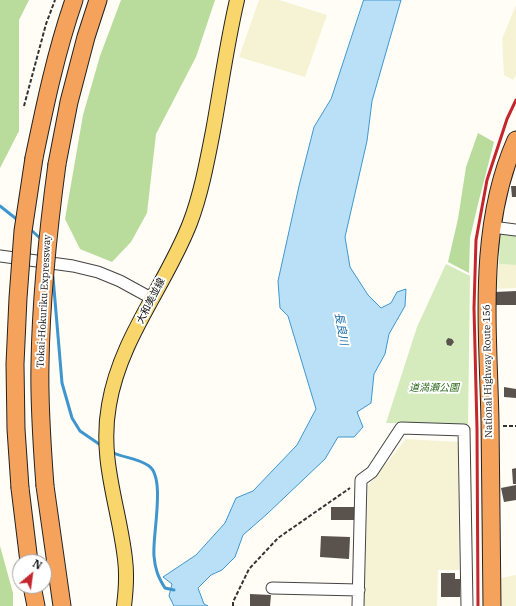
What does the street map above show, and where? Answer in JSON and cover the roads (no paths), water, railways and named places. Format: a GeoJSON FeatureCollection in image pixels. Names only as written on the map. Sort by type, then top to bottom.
{"type":"FeatureCollection","features":[{"type":"Feature","properties":{"kind":"highway"},"geometry":{"type":"LineString","coordinates":[[27,554],[20,488],[16,429],[15,364],[23,231],[34,158],[49,89],[63,33],[74,0]]}},
{"type":"Feature","properties":{"kind":"highway","name":"Tokai-Hokuriku Expressway"},"geometry":{"type":"LineString","coordinates":[[62,606],[45,486],[40,425],[41,334],[47,238],[57,164],[69,102],[86,37],[98,0]]}},
{"type":"Feature","properties":{"kind":"highway","name":"National Highway Route 156"},"geometry":{"type":"LineString","coordinates":[[492,606],[487,305],[488,266],[492,227],[499,186],[509,155],[516,140]]}},
{"type":"Feature","properties":{"kind":"highway"},"geometry":{"type":"LineString","coordinates":[[34,594],[36,606]]}},
{"type":"Feature","properties":{"kind":"main road","name":"大和美並線"},"geometry":{"type":"LineString","coordinates":[[124,606],[126,560],[107,458],[106,441],[108,407],[113,381],[121,361],[152,298],[177,252],[190,223],[209,148],[237,0]]}},
{"type":"Feature","properties":{"kind":"street"},"geometry":{"type":"LineString","coordinates":[[492,227],[516,230]]}},
{"type":"Feature","properties":{"kind":"street"},"geometry":{"type":"LineString","coordinates":[[0,256],[73,266],[98,272],[120,281],[152,298]]}},
{"type":"Feature","properties":{"kind":"street"},"geometry":{"type":"LineString","coordinates":[[358,606],[361,480],[372,472],[401,428],[464,430],[467,606]]}},
{"type":"Feature","properties":{"kind":"street"},"geometry":{"type":"LineString","coordinates":[[272,588],[359,590]]}},
{"type":"Feature","properties":{"kind":"water","name":"長良川"},"geometry":{"type":"Polygon","coordinates":[[[364,0],[401,0],[372,101],[367,141],[345,237],[350,267],[368,295],[381,308],[391,303],[397,292],[406,289],[405,306],[389,334],[385,354],[374,374],[371,403],[357,412],[363,427],[354,437],[338,437],[325,459],[243,535],[235,557],[222,570],[211,575],[198,588],[204,604],[208,606],[174,606],[169,596],[172,584],[163,577],[196,555],[225,523],[236,498],[253,491],[297,445],[316,409],[288,316],[280,308],[278,281],[314,127],[331,99],[364,0]]]}},
{"type":"Feature","properties":{"kind":"waterway"},"geometry":{"type":"LineString","coordinates":[[0,206],[19,221]]}},
{"type":"Feature","properties":{"kind":"waterway"},"geometry":{"type":"LineString","coordinates":[[30,229],[42,240]]}},
{"type":"Feature","properties":{"kind":"waterway"},"geometry":{"type":"LineString","coordinates":[[53,277],[62,383],[72,418],[80,431],[102,446]]}},
{"type":"Feature","properties":{"kind":"waterway"},"geometry":{"type":"LineString","coordinates":[[111,452],[145,463],[154,472],[158,494],[154,547],[155,565],[165,588],[174,590]]}},
{"type":"Feature","properties":{"kind":"railway"},"geometry":{"type":"LineString","coordinates":[[478,606],[477,429],[474,308],[476,240],[487,180],[507,119],[516,100]]}},
{"type":"Feature","properties":{"kind":"park label","name":"道満瀬公園"},"geometry":{"type":"Point","coordinates":[434,388]}}]}
